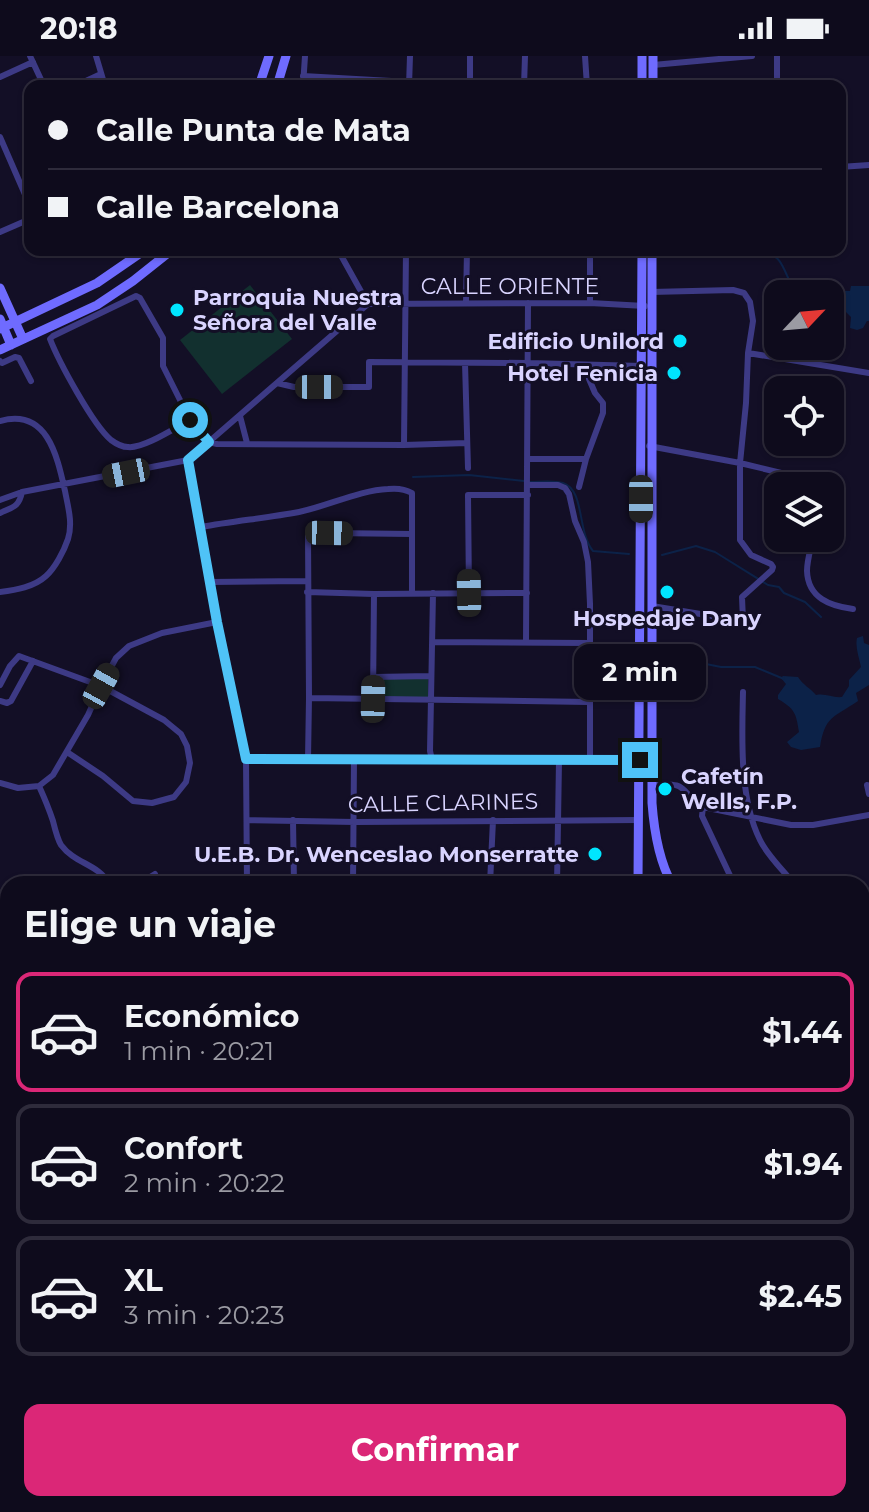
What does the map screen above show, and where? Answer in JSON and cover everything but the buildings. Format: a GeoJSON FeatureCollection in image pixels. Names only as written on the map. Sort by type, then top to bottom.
{"type":"FeatureCollection","features":[{"type":"Feature","properties":{"kind":"main road"},"geometry":{"type":"LineString","coordinates":[[261,80],[269,56]]}},
{"type":"Feature","properties":{"kind":"main road"},"geometry":{"type":"LineString","coordinates":[[280,80],[286,56]]}},
{"type":"Feature","properties":{"kind":"main road"},"geometry":{"type":"LineString","coordinates":[[642,56],[642,80]]}},
{"type":"Feature","properties":{"kind":"main road"},"geometry":{"type":"LineString","coordinates":[[11,345],[1,325],[97,283],[136,256]]}},
{"type":"Feature","properties":{"kind":"main road"},"geometry":{"type":"LineString","coordinates":[[0,350],[97,305],[164,256]]}},
{"type":"Feature","properties":{"kind":"main road"},"geometry":{"type":"LineString","coordinates":[[638,876],[647,306],[643,256]]}},
{"type":"Feature","properties":{"kind":"main road"},"geometry":{"type":"LineString","coordinates":[[652,256],[642,366],[652,606],[652,785],[653,818],[668,876]]}},
{"type":"Feature","properties":{"kind":"main road"},"geometry":{"type":"LineString","coordinates":[[0,288],[23,339]]}},
{"type":"Feature","properties":{"kind":"street"},"geometry":{"type":"LineString","coordinates":[[96,56],[103,80]]}},
{"type":"Feature","properties":{"kind":"street"},"geometry":{"type":"LineString","coordinates":[[303,80],[305,56]]}},
{"type":"Feature","properties":{"kind":"street"},"geometry":{"type":"LineString","coordinates":[[409,80],[410,56]]}},
{"type":"Feature","properties":{"kind":"street"},"geometry":{"type":"LineString","coordinates":[[470,56],[470,80]]}},
{"type":"Feature","properties":{"kind":"street"},"geometry":{"type":"LineString","coordinates":[[524,80],[525,56]]}},
{"type":"Feature","properties":{"kind":"street"},"geometry":{"type":"LineString","coordinates":[[585,56],[587,80]]}},
{"type":"Feature","properties":{"kind":"street"},"geometry":{"type":"LineString","coordinates":[[653,60],[752,56]]}},
{"type":"Feature","properties":{"kind":"street"},"geometry":{"type":"LineString","coordinates":[[777,56],[777,80]]}},
{"type":"Feature","properties":{"kind":"street"},"geometry":{"type":"LineString","coordinates":[[0,77],[32,59],[41,80]]}},
{"type":"Feature","properties":{"kind":"street"},"geometry":{"type":"LineString","coordinates":[[88,80],[101,74]]}},
{"type":"Feature","properties":{"kind":"street"},"geometry":{"type":"LineString","coordinates":[[303,76],[356,80]]}},
{"type":"Feature","properties":{"kind":"street"},"geometry":{"type":"LineString","coordinates":[[1,142],[24,193]]}},
{"type":"Feature","properties":{"kind":"street"},"geometry":{"type":"LineString","coordinates":[[846,167],[869,165]]}},
{"type":"Feature","properties":{"kind":"street"},"geometry":{"type":"LineString","coordinates":[[0,232],[24,222]]}},
{"type":"Feature","properties":{"kind":"street"},"geometry":{"type":"LineString","coordinates":[[0,500],[22,492],[188,460],[368,304],[341,256]]}},
{"type":"Feature","properties":{"kind":"street"},"geometry":{"type":"LineString","coordinates":[[404,445],[406,256]]}},
{"type":"Feature","properties":{"kind":"street"},"geometry":{"type":"LineString","coordinates":[[466,303],[467,256]]}},
{"type":"Feature","properties":{"kind":"street"},"geometry":{"type":"LineString","coordinates":[[590,256],[590,303]]}},
{"type":"Feature","properties":{"kind":"street"},"geometry":{"type":"LineString","coordinates":[[651,292],[733,290],[744,293],[750,302],[753,321],[740,463],[740,540],[751,555],[773,567],[742,597],[743,621],[652,606]]}},
{"type":"Feature","properties":{"kind":"street"},"geometry":{"type":"LineString","coordinates":[[190,420],[138,446],[117,444],[109,439],[82,400],[50,339],[133,296],[140,298],[163,338],[163,366],[190,420],[209,442],[467,443]]}},
{"type":"Feature","properties":{"kind":"street"},"geometry":{"type":"LineString","coordinates":[[526,642],[528,303]]}},
{"type":"Feature","properties":{"kind":"street","name":"CALLE ORIENTE"},"geometry":{"type":"LineString","coordinates":[[368,304],[590,303],[647,306]]}},
{"type":"Feature","properties":{"kind":"street"},"geometry":{"type":"LineString","coordinates":[[748,353],[869,373]]}},
{"type":"Feature","properties":{"kind":"street"},"geometry":{"type":"LineString","coordinates":[[0,361],[19,358],[31,381]]}},
{"type":"Feature","properties":{"kind":"street"},"geometry":{"type":"LineString","coordinates":[[277,383],[294,387],[369,387],[369,362],[642,366]]}},
{"type":"Feature","properties":{"kind":"street"},"geometry":{"type":"LineString","coordinates":[[465,363],[468,468]]}},
{"type":"Feature","properties":{"kind":"street"},"geometry":{"type":"LineString","coordinates":[[579,487],[603,413],[603,403],[589,379],[588,366]]}},
{"type":"Feature","properties":{"kind":"street"},"geometry":{"type":"LineString","coordinates":[[240,416],[247,443]]}},
{"type":"Feature","properties":{"kind":"street"},"geometry":{"type":"LineString","coordinates":[[0,421],[14,417],[40,428],[58,458],[70,517],[68,538],[48,575],[35,584],[0,592]]}},
{"type":"Feature","properties":{"kind":"street"},"geometry":{"type":"LineString","coordinates":[[646,445],[776,472]]}},
{"type":"Feature","properties":{"kind":"street"},"geometry":{"type":"LineString","coordinates":[[528,459],[586,459]]}},
{"type":"Feature","properties":{"kind":"street"},"geometry":{"type":"LineString","coordinates":[[188,460],[246,759],[247,876]]}},
{"type":"Feature","properties":{"kind":"street"},"geometry":{"type":"LineString","coordinates":[[528,482],[565,488],[584,542],[588,562],[590,760]]}},
{"type":"Feature","properties":{"kind":"street"},"geometry":{"type":"LineString","coordinates":[[201,527],[298,512],[369,491],[390,488],[407,490],[412,493],[412,593]]}},
{"type":"Feature","properties":{"kind":"street"},"geometry":{"type":"LineString","coordinates":[[0,513],[17,505],[22,492]]}},
{"type":"Feature","properties":{"kind":"street"},"geometry":{"type":"LineString","coordinates":[[469,593],[468,495],[528,495]]}},
{"type":"Feature","properties":{"kind":"street"},"geometry":{"type":"LineString","coordinates":[[308,759],[308,535],[412,534]]}},
{"type":"Feature","properties":{"kind":"street"},"geometry":{"type":"LineString","coordinates":[[810,552],[807,571],[818,597],[830,605],[853,609]]}},
{"type":"Feature","properties":{"kind":"street"},"geometry":{"type":"LineString","coordinates":[[210,582],[307,581]]}},
{"type":"Feature","properties":{"kind":"street"},"geometry":{"type":"LineString","coordinates":[[307,592],[527,593]]}},
{"type":"Feature","properties":{"kind":"street"},"geometry":{"type":"LineString","coordinates":[[432,760],[430,676],[433,593]]}},
{"type":"Feature","properties":{"kind":"street"},"geometry":{"type":"LineString","coordinates":[[373,699],[374,594]]}},
{"type":"Feature","properties":{"kind":"street"},"geometry":{"type":"LineString","coordinates":[[0,783],[18,788],[39,786],[53,775],[116,658],[129,646],[162,633],[217,622]]}},
{"type":"Feature","properties":{"kind":"street"},"geometry":{"type":"LineString","coordinates":[[432,642],[589,643]]}},
{"type":"Feature","properties":{"kind":"street"},"geometry":{"type":"LineString","coordinates":[[0,685],[19,656],[101,686],[164,720],[181,734],[190,763],[186,782],[174,797],[152,803],[133,801],[67,752]]}},
{"type":"Feature","properties":{"kind":"street"},"geometry":{"type":"LineString","coordinates":[[0,701],[11,701],[33,661]]}},
{"type":"Feature","properties":{"kind":"street"},"geometry":{"type":"LineString","coordinates":[[374,677],[430,676]]}},
{"type":"Feature","properties":{"kind":"street"},"geometry":{"type":"LineString","coordinates":[[743,692],[742,748],[751,816],[760,841],[788,876]]}},
{"type":"Feature","properties":{"kind":"street"},"geometry":{"type":"LineString","coordinates":[[309,698],[589,702]]}},
{"type":"Feature","properties":{"kind":"street"},"geometry":{"type":"LineString","coordinates":[[246,759],[640,760]]}},
{"type":"Feature","properties":{"kind":"street"},"geometry":{"type":"LineString","coordinates":[[353,876],[354,760]]}},
{"type":"Feature","properties":{"kind":"street"},"geometry":{"type":"LineString","coordinates":[[557,876],[559,761]]}},
{"type":"Feature","properties":{"kind":"street"},"geometry":{"type":"LineString","coordinates":[[652,785],[673,784],[681,787],[703,807],[791,825],[813,825],[869,815]]}},
{"type":"Feature","properties":{"kind":"street"},"geometry":{"type":"LineString","coordinates":[[867,785],[869,794]]}},
{"type":"Feature","properties":{"kind":"street"},"geometry":{"type":"LineString","coordinates":[[39,786],[59,843],[75,859],[104,876]]}},
{"type":"Feature","properties":{"kind":"street"},"geometry":{"type":"LineString","coordinates":[[703,807],[702,816],[730,876]]}},
{"type":"Feature","properties":{"kind":"street","name":"CALLE CLARINES"},"geometry":{"type":"LineString","coordinates":[[247,820],[639,820]]}},
{"type":"Feature","properties":{"kind":"street"},"geometry":{"type":"LineString","coordinates":[[293,820],[294,876]]}},
{"type":"Feature","properties":{"kind":"street"},"geometry":{"type":"LineString","coordinates":[[490,876],[493,820]]}},
{"type":"Feature","properties":{"kind":"green space"},"geometry":{"type":"Polygon","coordinates":[[[250,285],[292,339],[222,394],[180,340],[250,285]]]}},
{"type":"Feature","properties":{"kind":"green space"},"geometry":{"type":"Polygon","coordinates":[[[428,678],[428,698],[376,697],[375,679],[428,678]]]}},
{"type":"Feature","properties":{"kind":"water"},"geometry":{"type":"Polygon","coordinates":[[[851,286],[869,286],[869,321],[857,330],[850,328],[851,317],[844,310],[844,291],[850,291],[851,286]]]}},
{"type":"Feature","properties":{"kind":"water"},"geometry":{"type":"Polygon","coordinates":[[[863,636],[864,643],[869,645],[869,685],[856,693],[858,701],[828,723],[820,747],[801,750],[791,747],[787,742],[799,732],[794,712],[778,699],[786,684],[781,678],[798,677],[816,695],[842,697],[849,680],[861,667],[857,638],[863,636]]]}},
{"type":"Feature","properties":{"kind":"waterway"},"geometry":{"type":"LineString","coordinates":[[774,256],[789,280]]}},
{"type":"Feature","properties":{"kind":"waterway"},"geometry":{"type":"LineString","coordinates":[[413,477],[469,475],[524,481]]}},
{"type":"Feature","properties":{"kind":"waterway"},"geometry":{"type":"LineString","coordinates":[[530,482],[551,481],[570,487],[593,551],[629,554]]}},
{"type":"Feature","properties":{"kind":"waterway"},"geometry":{"type":"LineString","coordinates":[[662,555],[696,546],[715,552],[768,585],[779,587],[784,593],[805,602],[821,617]]}},
{"type":"Feature","properties":{"kind":"waterway"},"geometry":{"type":"LineString","coordinates":[[666,651],[721,667],[755,667],[784,679]]}},
{"type":"Feature","properties":{"kind":"place","name":"Parroquia Nuestra Señora del Valle"},"geometry":{"type":"Point","coordinates":[177,310]}},
{"type":"Feature","properties":{"kind":"place","name":"Edificio Unilord"},"geometry":{"type":"Point","coordinates":[680,341]}},
{"type":"Feature","properties":{"kind":"place","name":"Hotel Fenicia"},"geometry":{"type":"Point","coordinates":[674,373]}},
{"type":"Feature","properties":{"kind":"place","name":"Hospedaje Dany"},"geometry":{"type":"Point","coordinates":[667,592]}},
{"type":"Feature","properties":{"kind":"place","name":"Cafetín Wells, F.P."},"geometry":{"type":"Point","coordinates":[665,789]}},
{"type":"Feature","properties":{"kind":"place","name":"U.E.B. Dr. Wenceslao Monserratte"},"geometry":{"type":"Point","coordinates":[595,854]}},
{"type":"Feature","properties":{"kind":"route"},"geometry":{"type":"LineString","coordinates":[[190,420],[209,442],[188,460],[246,759],[640,760]]}}]}
